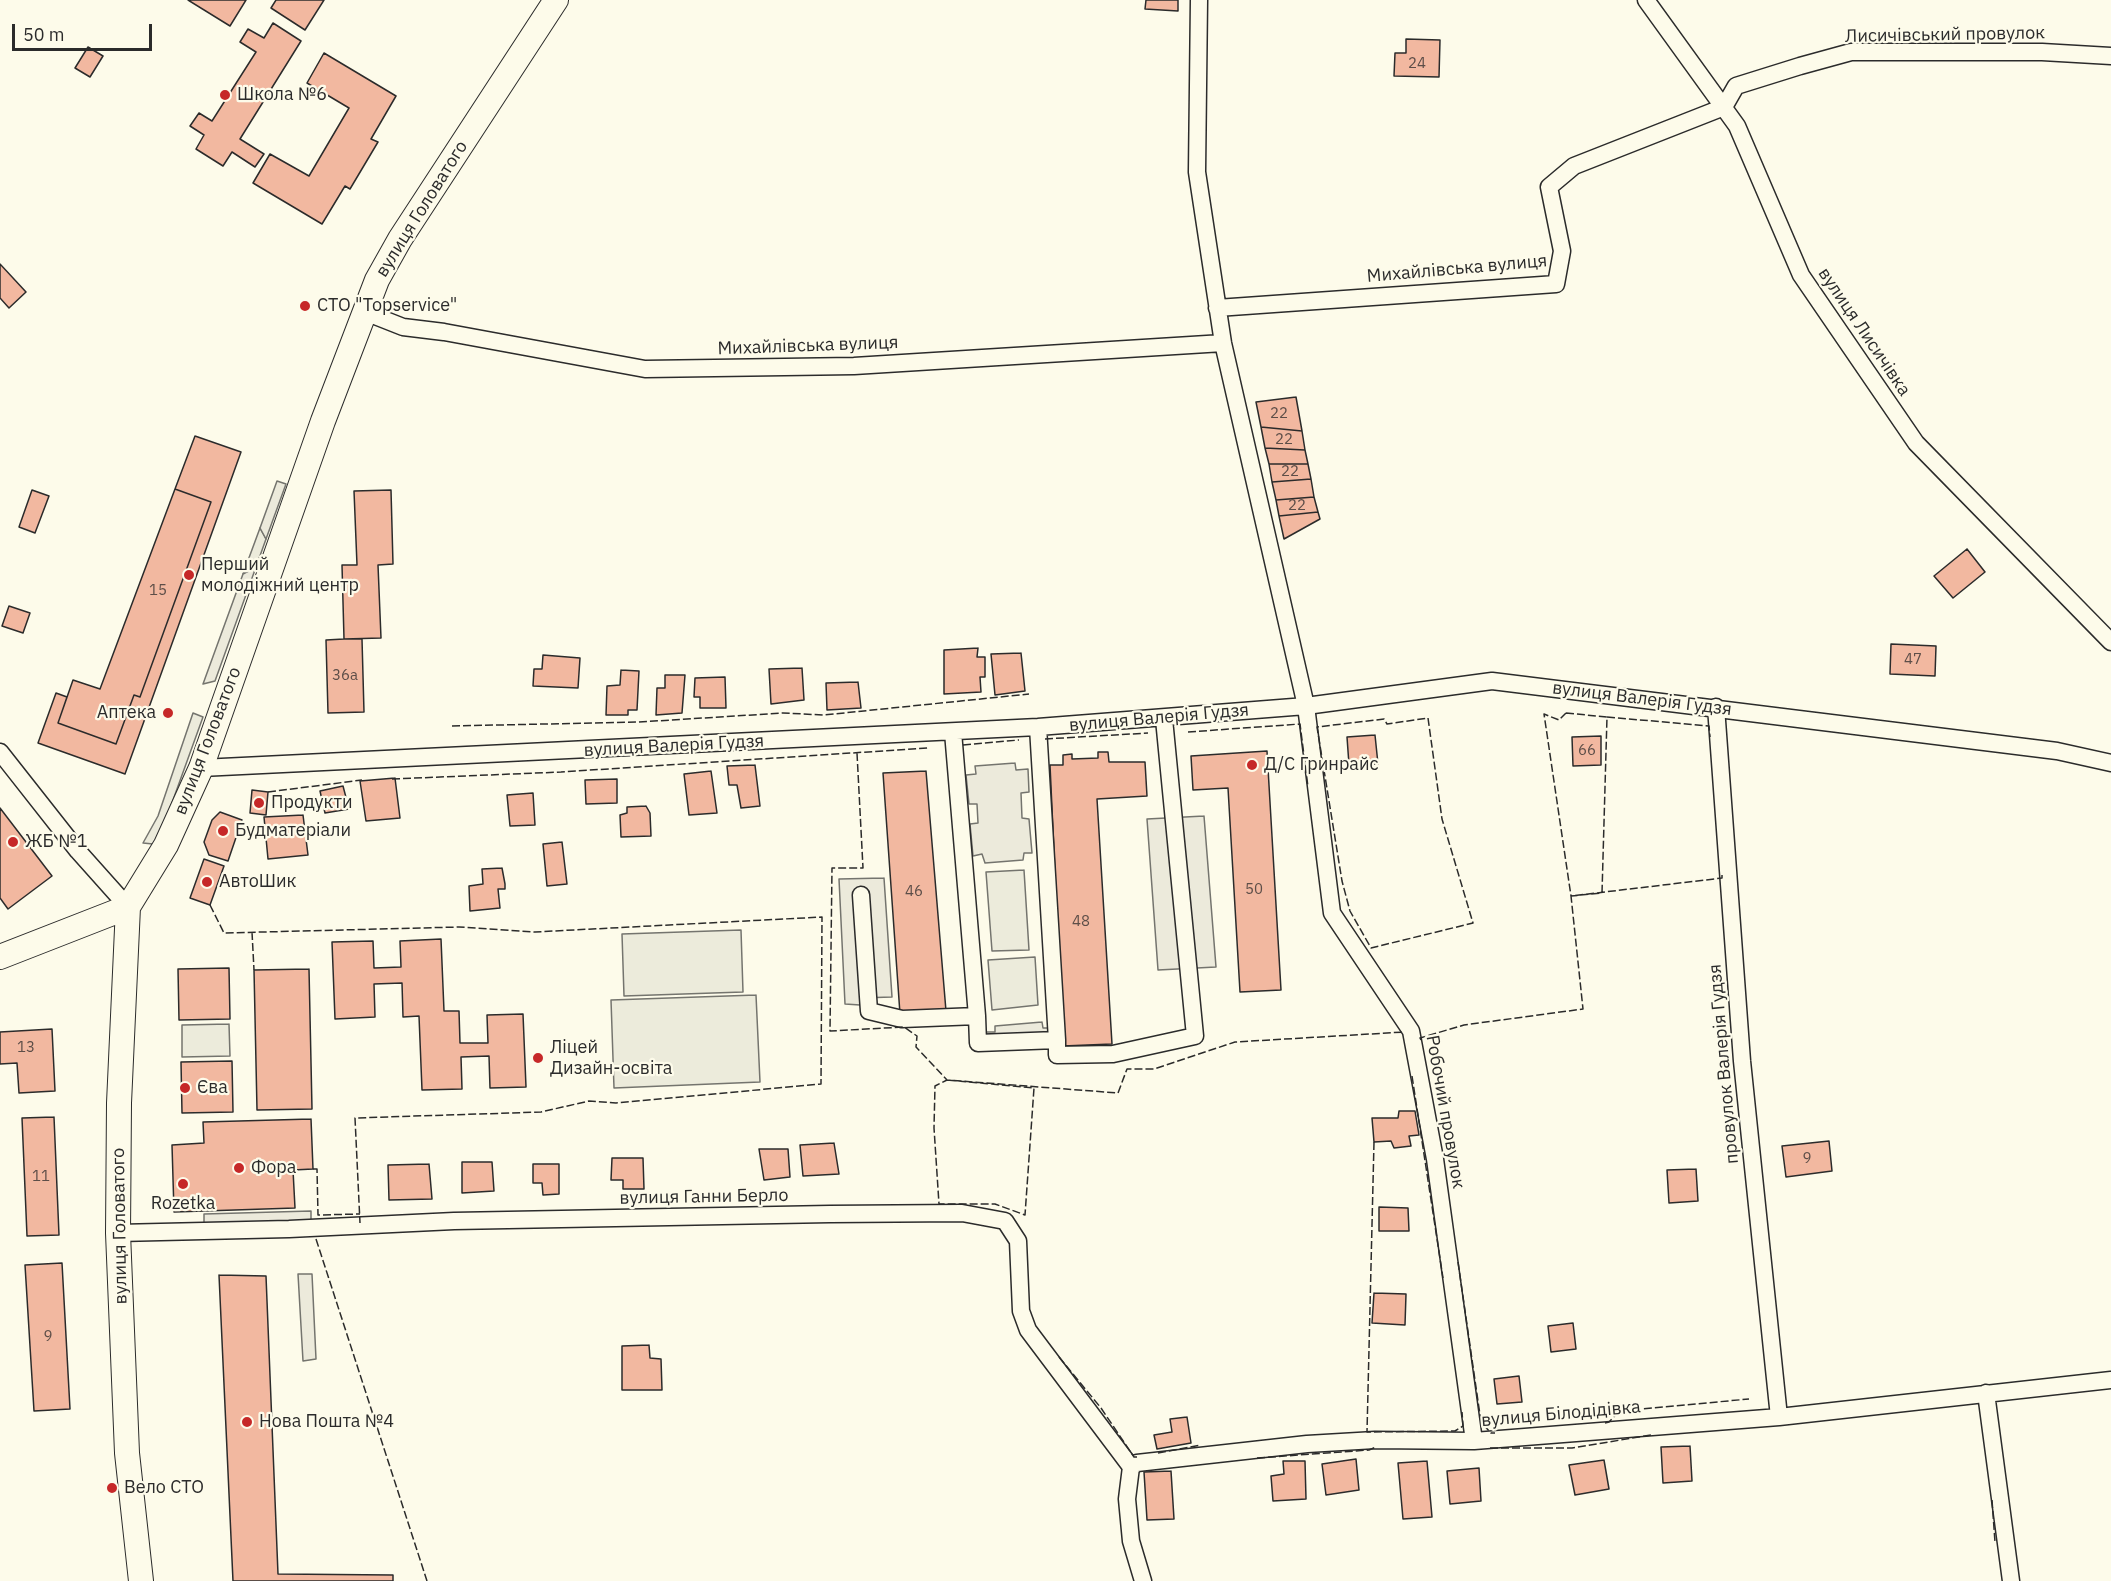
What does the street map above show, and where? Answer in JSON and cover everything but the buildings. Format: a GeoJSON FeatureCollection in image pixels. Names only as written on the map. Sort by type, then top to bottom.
{"type":"FeatureCollection","features":[{"type":"Feature","properties":{"kind":"main road","name":"вулиця Головатого"},"geometry":{"type":"LineString","coordinates":[[141,1581],[127,1453],[118,1233],[119,1103],[128,907],[166,845],[201,768],[323,422],[377,280],[400,239],[556,0]]}},
{"type":"Feature","properties":{"kind":"main road"},"geometry":{"type":"LineString","coordinates":[[0,957],[128,907]]}},
{"type":"Feature","properties":{"kind":"street"},"geometry":{"type":"LineString","coordinates":[[1199,0],[1197,172],[1223,344]]}},
{"type":"Feature","properties":{"kind":"street","name":"вулиця Лисичівка"},"geometry":{"type":"LineString","coordinates":[[1646,0],[1737,126],[1801,275],[1916,443],[2111,642]]}},
{"type":"Feature","properties":{"kind":"street","name":"Лисичівський провулок"},"geometry":{"type":"LineString","coordinates":[[1724,107],[1736,86],[1851,52],[2042,51],[2111,56]]}},
{"type":"Feature","properties":{"kind":"street","name":"Михайлівська вулиця"},"geometry":{"type":"LineString","coordinates":[[1217,308],[1556,284],[1562,251],[1550,187],[1574,166],[1724,107]]}},
{"type":"Feature","properties":{"kind":"street","name":"Михайлівська вулиця"},"geometry":{"type":"LineString","coordinates":[[365,312],[403,327],[444,332],[645,369],[854,366],[1223,344]]}},
{"type":"Feature","properties":{"kind":"street","name":"Робочий провулок"},"geometry":{"type":"LineString","coordinates":[[1223,344],[1306,706],[1332,913],[1411,1031],[1435,1159],[1474,1441]]}},
{"type":"Feature","properties":{"kind":"street","name":"вулиця Валерія Гудзя"},"geometry":{"type":"LineString","coordinates":[[201,768],[1038,728],[1306,706],[1492,681],[2057,751],[2111,763]]}},
{"type":"Feature","properties":{"kind":"street","name":"провулок Валерія Гудзя"},"geometry":{"type":"LineString","coordinates":[[1716,707],[1742,1061],[1779,1417]]}},
{"type":"Feature","properties":{"kind":"street"},"geometry":{"type":"LineString","coordinates":[[1038,728],[1057,1055],[1102,1055],[1195,1036],[1164,719]]}},
{"type":"Feature","properties":{"kind":"street"},"geometry":{"type":"LineString","coordinates":[[953,732],[978,1043],[1057,1040]]}},
{"type":"Feature","properties":{"kind":"street"},"geometry":{"type":"LineString","coordinates":[[0,752],[78,851],[128,907]]}},
{"type":"Feature","properties":{"kind":"street"},"geometry":{"type":"LineString","coordinates":[[861,895],[869,1011],[902,1019],[977,1016]]}},
{"type":"Feature","properties":{"kind":"street","name":"вулиця Ганни Берло"},"geometry":{"type":"LineString","coordinates":[[118,1233],[289,1229],[454,1221],[818,1214],[962,1213],[1005,1221],[1018,1241],[1021,1311],[1028,1329],[1131,1467]]}},
{"type":"Feature","properties":{"kind":"street","name":"вулиця Білодідівка"},"geometry":{"type":"LineString","coordinates":[[1131,1467],[1137,1463],[1307,1444],[1375,1440],[1474,1441],[1779,1417],[2111,1380]]}},
{"type":"Feature","properties":{"kind":"street"},"geometry":{"type":"LineString","coordinates":[[1986,1394],[2011,1581]]}},
{"type":"Feature","properties":{"kind":"street"},"geometry":{"type":"LineString","coordinates":[[1131,1467],[1127,1499],[1131,1541],[1143,1581]]}},
{"type":"Feature","properties":{"kind":"shaded area"},"geometry":{"type":"Polygon","coordinates":[[[277,481],[286,484],[266,539],[260,528],[277,481]]]}},
{"type":"Feature","properties":{"kind":"shaded area"},"geometry":{"type":"Polygon","coordinates":[[[260,528],[266,539],[256,567],[243,574],[260,528]]]}},
{"type":"Feature","properties":{"kind":"shaded area"},"geometry":{"type":"Polygon","coordinates":[[[256,567],[215,681],[203,684],[243,574],[256,567]]]}},
{"type":"Feature","properties":{"kind":"shaded area"},"geometry":{"type":"Polygon","coordinates":[[[193,713],[203,717],[160,836],[153,844],[143,843],[158,816],[193,713]]]}},
{"type":"Feature","properties":{"kind":"shaded area"},"geometry":{"type":"Polygon","coordinates":[[[1015,763],[1016,770],[1028,769],[1029,792],[1021,793],[1022,818],[1029,819],[1032,853],[1024,853],[1023,860],[985,863],[982,854],[973,856],[970,824],[978,823],[977,804],[969,804],[966,775],[976,774],[975,766],[1015,763]]]}},
{"type":"Feature","properties":{"kind":"shaded area"},"geometry":{"type":"Polygon","coordinates":[[[1204,816],[1216,967],[1158,970],[1147,819],[1204,816]]]}},
{"type":"Feature","properties":{"kind":"shaded area"},"geometry":{"type":"Polygon","coordinates":[[[1024,870],[1029,950],[992,951],[986,872],[1024,870]]]}},
{"type":"Feature","properties":{"kind":"shaded area"},"geometry":{"type":"Polygon","coordinates":[[[884,878],[892,997],[860,998],[860,1005],[845,1004],[839,879],[884,878]]]}},
{"type":"Feature","properties":{"kind":"shaded area"},"geometry":{"type":"Polygon","coordinates":[[[741,930],[743,992],[624,996],[622,934],[741,930]]]}},
{"type":"Feature","properties":{"kind":"shaded area"},"geometry":{"type":"Polygon","coordinates":[[[1035,957],[1038,1005],[992,1010],[988,960],[1035,957]]]}},
{"type":"Feature","properties":{"kind":"shaded area"},"geometry":{"type":"Polygon","coordinates":[[[756,995],[760,1082],[614,1088],[611,1000],[756,995]]]}},
{"type":"Feature","properties":{"kind":"shaded area"},"geometry":{"type":"Polygon","coordinates":[[[1042,1022],[1043,1028],[1048,1028],[1048,1040],[986,1043],[985,1032],[995,1032],[995,1026],[1042,1022]]]}},
{"type":"Feature","properties":{"kind":"shaded area"},"geometry":{"type":"Polygon","coordinates":[[[229,1024],[230,1056],[182,1057],[182,1025],[229,1024]]]}},
{"type":"Feature","properties":{"kind":"shaded area"},"geometry":{"type":"Polygon","coordinates":[[[311,1211],[311,1223],[204,1226],[204,1214],[311,1211]]]}},
{"type":"Feature","properties":{"kind":"shaded area"},"geometry":{"type":"Polygon","coordinates":[[[298,1274],[312,1274],[316,1359],[303,1361],[298,1274]]]}},
{"type":"Feature","properties":{"kind":"fence"},"geometry":{"type":"LineString","coordinates":[[452,726],[639,722],[783,713],[824,715],[1029,694]]}},
{"type":"Feature","properties":{"kind":"fence"},"geometry":{"type":"LineString","coordinates":[[1566,713],[1607,717],[1602,893],[1571,896],[1544,714],[1559,720],[1566,713]]}},
{"type":"Feature","properties":{"kind":"fence"},"geometry":{"type":"LineString","coordinates":[[1607,717],[1709,726],[1710,737]]}},
{"type":"Feature","properties":{"kind":"fence"},"geometry":{"type":"LineString","coordinates":[[1428,718],[1442,819],[1473,923],[1371,948],[1350,911],[1342,881],[1317,727],[1384,719],[1387,724],[1428,718]]}},
{"type":"Feature","properties":{"kind":"fence"},"geometry":{"type":"LineString","coordinates":[[1188,732],[1300,724],[1308,787]]}},
{"type":"Feature","properties":{"kind":"fence"},"geometry":{"type":"LineString","coordinates":[[1045,739],[1148,733]]}},
{"type":"Feature","properties":{"kind":"fence"},"geometry":{"type":"LineString","coordinates":[[963,745],[1019,740]]}},
{"type":"Feature","properties":{"kind":"fence"},"geometry":{"type":"LineString","coordinates":[[392,779],[561,772],[928,748]]}},
{"type":"Feature","properties":{"kind":"fence"},"geometry":{"type":"LineString","coordinates":[[857,753],[863,868],[832,868],[830,1031],[904,1027],[917,1036],[916,1047],[947,1080],[1118,1093],[1127,1069],[1154,1069],[1235,1042],[1404,1032]]}},
{"type":"Feature","properties":{"kind":"fence"},"geometry":{"type":"LineString","coordinates":[[268,792],[362,780]]}},
{"type":"Feature","properties":{"kind":"fence"},"geometry":{"type":"LineString","coordinates":[[1421,1040],[1420,1038],[1464,1025],[1583,1009],[1571,896],[1722,878],[1722,874]]}},
{"type":"Feature","properties":{"kind":"fence"},"geometry":{"type":"LineString","coordinates":[[210,905],[224,933],[459,927],[535,932],[822,917],[821,1084],[616,1103],[589,1101],[541,1112],[355,1118],[360,1223]]}},
{"type":"Feature","properties":{"kind":"fence"},"geometry":{"type":"LineString","coordinates":[[252,932],[254,970]]}},
{"type":"Feature","properties":{"kind":"fence"},"geometry":{"type":"LineString","coordinates":[[1412,1076],[1443,1278]]}},
{"type":"Feature","properties":{"kind":"fence"},"geometry":{"type":"LineString","coordinates":[[947,1080],[1034,1088],[1025,1215],[995,1204],[939,1204],[934,1128],[935,1086],[947,1080]]}},
{"type":"Feature","properties":{"kind":"fence"},"geometry":{"type":"LineString","coordinates":[[1374,1142],[1367,1432],[1455,1431],[1463,1426],[1462,1412]]}},
{"type":"Feature","properties":{"kind":"fence"},"geometry":{"type":"LineString","coordinates":[[313,1169],[317,1169],[318,1215],[360,1214]]}},
{"type":"Feature","properties":{"kind":"fence"},"geometry":{"type":"LineString","coordinates":[[316,1239],[427,1581]]}},
{"type":"Feature","properties":{"kind":"fence"},"geometry":{"type":"LineString","coordinates":[[1458,1262],[1481,1422],[1491,1433],[1495,1433]]}},
{"type":"Feature","properties":{"kind":"fence"},"geometry":{"type":"LineString","coordinates":[[1059,1357],[1101,1408],[1134,1457],[1137,1457]]}},
{"type":"Feature","properties":{"kind":"fence"},"geometry":{"type":"LineString","coordinates":[[1605,1423],[1609,1422],[1619,1411],[1749,1399]]}},
{"type":"Feature","properties":{"kind":"fence"},"geometry":{"type":"LineString","coordinates":[[1490,1448],[1572,1448],[1651,1435]]}},
{"type":"Feature","properties":{"kind":"fence"},"geometry":{"type":"LineString","coordinates":[[1158,1453],[1201,1445]]}},
{"type":"Feature","properties":{"kind":"fence"},"geometry":{"type":"LineString","coordinates":[[1257,1458],[1369,1450],[1376,1447]]}},
{"type":"Feature","properties":{"kind":"fence"},"geometry":{"type":"LineString","coordinates":[[1992,1500],[1995,1542]]}},
{"type":"Feature","properties":{"kind":"place","name":"Школа №6"},"geometry":{"type":"Point","coordinates":[225,95]}},
{"type":"Feature","properties":{"kind":"place","name":"СТО \"Topservice\""},"geometry":{"type":"Point","coordinates":[305,306]}},
{"type":"Feature","properties":{"kind":"place","name":"Перший молодіжний центр"},"geometry":{"type":"Point","coordinates":[189,575]}},
{"type":"Feature","properties":{"kind":"place","name":"Аптека"},"geometry":{"type":"Point","coordinates":[168,713]}},
{"type":"Feature","properties":{"kind":"place","name":"Д/С Гринрайс"},"geometry":{"type":"Point","coordinates":[1252,765]}},
{"type":"Feature","properties":{"kind":"place","name":"Продукти"},"geometry":{"type":"Point","coordinates":[259,803]}},
{"type":"Feature","properties":{"kind":"place","name":"Будматеріали"},"geometry":{"type":"Point","coordinates":[223,831]}},
{"type":"Feature","properties":{"kind":"place","name":"ЖБ №1"},"geometry":{"type":"Point","coordinates":[13,842]}},
{"type":"Feature","properties":{"kind":"place","name":"АвтоШик"},"geometry":{"type":"Point","coordinates":[207,882]}},
{"type":"Feature","properties":{"kind":"place","name":"Ліцей Дизайн-освіта"},"geometry":{"type":"Point","coordinates":[538,1058]}},
{"type":"Feature","properties":{"kind":"place","name":"Єва"},"geometry":{"type":"Point","coordinates":[185,1088]}},
{"type":"Feature","properties":{"kind":"place","name":"Фора"},"geometry":{"type":"Point","coordinates":[239,1168]}},
{"type":"Feature","properties":{"kind":"place","name":"Rozetka"},"geometry":{"type":"Point","coordinates":[183,1184]}},
{"type":"Feature","properties":{"kind":"place","name":"Нова Пошта №4"},"geometry":{"type":"Point","coordinates":[247,1422]}},
{"type":"Feature","properties":{"kind":"place","name":"Вело СТО"},"geometry":{"type":"Point","coordinates":[112,1488]}}]}
